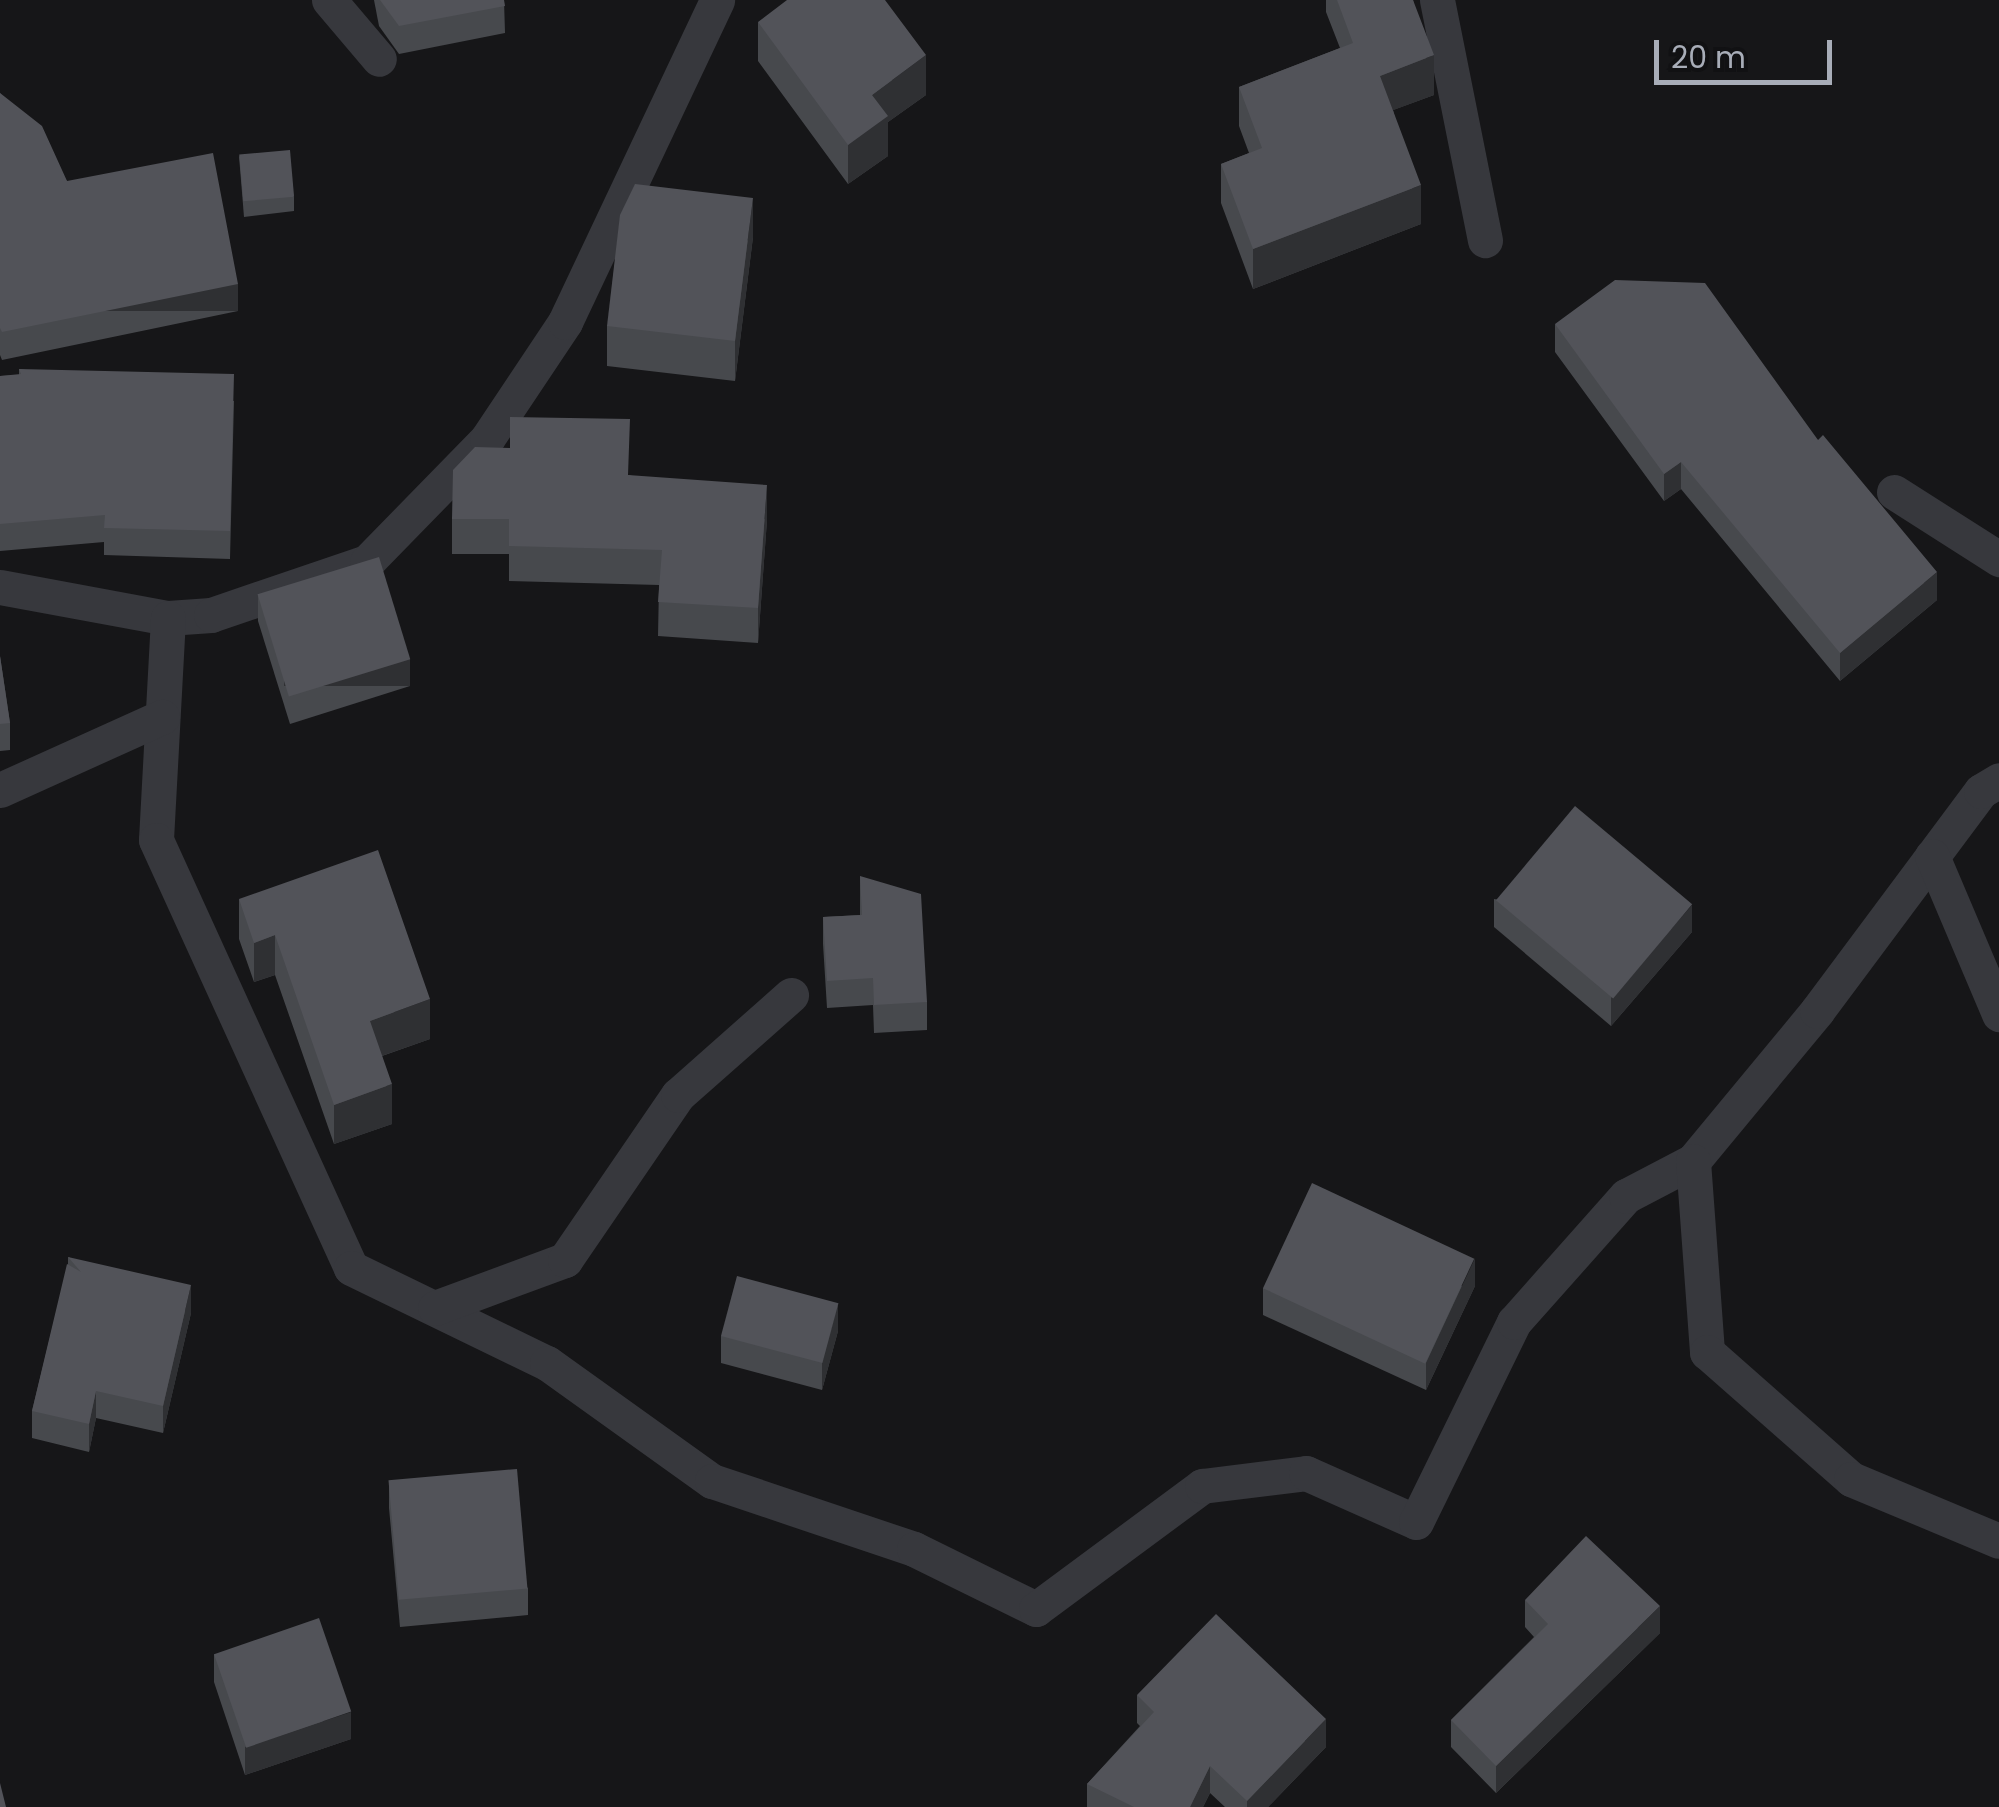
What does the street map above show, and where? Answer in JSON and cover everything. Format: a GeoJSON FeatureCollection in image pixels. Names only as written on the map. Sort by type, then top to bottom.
{"type":"FeatureCollection","features":[{"type":"Feature","properties":{"kind":"lane"},"geometry":{"type":"LineString","coordinates":[[329,0],[379,59]]}},
{"type":"Feature","properties":{"kind":"lane"},"geometry":{"type":"LineString","coordinates":[[0,586],[168,618],[211,615],[368,562],[487,439],[565,322],[716,0]]}},
{"type":"Feature","properties":{"kind":"lane"},"geometry":{"type":"LineString","coordinates":[[1437,0],[1485,240]]}},
{"type":"Feature","properties":{"kind":"lane"},"geometry":{"type":"LineString","coordinates":[[1894,492],[1999,558]]}},
{"type":"Feature","properties":{"kind":"lane"},"geometry":{"type":"LineString","coordinates":[[168,618],[156,840],[351,1268],[546,1363],[712,1481],[914,1549],[1036,1610],[1202,1486],[1306,1473],[1416,1522],[1514,1322],[1626,1196],[1693,1160],[1981,791],[1999,780]]}},
{"type":"Feature","properties":{"kind":"lane"},"geometry":{"type":"LineString","coordinates":[[0,790],[162,717]]}},
{"type":"Feature","properties":{"kind":"lane"},"geometry":{"type":"LineString","coordinates":[[1932,856],[1999,1014]]}},
{"type":"Feature","properties":{"kind":"lane"},"geometry":{"type":"LineString","coordinates":[[434,1308],[566,1260],[678,1095],[791,994]]}},
{"type":"Feature","properties":{"kind":"lane"},"geometry":{"type":"LineString","coordinates":[[1693,1160],[1706,1352],[1851,1479],[1999,1541]]}},
{"type":"Feature","properties":{"kind":"building"},"geometry":{"type":"Polygon","coordinates":[[[380,0],[504,0],[505,6],[399,26],[380,0]]]}},
{"type":"Feature","properties":{"kind":"building"},"geometry":{"type":"Polygon","coordinates":[[[787,0],[885,0],[926,55],[872,95],[888,116],[848,145],[758,22],[787,0]]]}},
{"type":"Feature","properties":{"kind":"building"},"geometry":{"type":"Polygon","coordinates":[[[1337,0],[1413,0],[1434,55],[1380,76],[1421,185],[1253,249],[1221,164],[1262,148],[1239,87],[1353,43],[1337,0]]]}},
{"type":"Feature","properties":{"kind":"building"},"geometry":{"type":"Polygon","coordinates":[[[0,93],[42,126],[67,181],[213,153],[238,284],[2,332],[0,93]]]}},
{"type":"Feature","properties":{"kind":"building"},"geometry":{"type":"Polygon","coordinates":[[[290,150],[294,197],[243,201],[239,154],[290,150]]]}},
{"type":"Feature","properties":{"kind":"building"},"geometry":{"type":"Polygon","coordinates":[[[635,184],[753,198],[735,341],[607,326],[620,215],[635,184]]]}},
{"type":"Feature","properties":{"kind":"building"},"geometry":{"type":"Polygon","coordinates":[[[1615,280],[1705,283],[1818,440],[1823,435],[1937,572],[1840,653],[1681,462],[1664,474],[1555,324],[1615,280]]]}},
{"type":"Feature","properties":{"kind":"building"},"geometry":{"type":"Polygon","coordinates":[[[19,369],[234,374],[230,531],[104,528],[105,515],[0,524],[0,376],[21,374],[19,369]]]}},
{"type":"Feature","properties":{"kind":"building"},"geometry":{"type":"Polygon","coordinates":[[[510,417],[630,419],[628,475],[767,485],[758,608],[658,602],[662,550],[509,546],[509,519],[452,519],[453,470],[475,447],[510,448],[510,417]]]}},
{"type":"Feature","properties":{"kind":"building"},"geometry":{"type":"Polygon","coordinates":[[[379,557],[410,659],[289,696],[258,594],[379,557]]]}},
{"type":"Feature","properties":{"kind":"building"},"geometry":{"type":"Polygon","coordinates":[[[0,656],[10,723],[0,724],[0,656]]]}},
{"type":"Feature","properties":{"kind":"building"},"geometry":{"type":"Polygon","coordinates":[[[1575,806],[1692,904],[1613,999],[1496,900],[1575,806]]]}},
{"type":"Feature","properties":{"kind":"building"},"geometry":{"type":"Polygon","coordinates":[[[378,850],[430,999],[370,1021],[392,1084],[334,1105],[275,935],[254,943],[239,899],[378,850]]]}},
{"type":"Feature","properties":{"kind":"building"},"geometry":{"type":"Polygon","coordinates":[[[860,876],[921,894],[927,1002],[874,1005],[873,978],[827,981],[823,917],[862,915],[860,876]]]}},
{"type":"Feature","properties":{"kind":"building"},"geometry":{"type":"Polygon","coordinates":[[[1312,1183],[1474,1259],[1425,1364],[1263,1288],[1312,1183]]]}},
{"type":"Feature","properties":{"kind":"building"},"geometry":{"type":"Polygon","coordinates":[[[68,1257],[191,1285],[163,1406],[96,1391],[89,1424],[32,1411],[67,1264],[81,1272],[68,1257]]]}},
{"type":"Feature","properties":{"kind":"building"},"geometry":{"type":"Polygon","coordinates":[[[737,1276],[838,1303],[822,1363],[721,1336],[737,1276]]]}},
{"type":"Feature","properties":{"kind":"building"},"geometry":{"type":"Polygon","coordinates":[[[517,1469],[527,1589],[399,1600],[388,1480],[517,1469]]]}},
{"type":"Feature","properties":{"kind":"building"},"geometry":{"type":"Polygon","coordinates":[[[1586,1536],[1660,1606],[1496,1766],[1451,1720],[1548,1624],[1525,1600],[1586,1536]]]}},
{"type":"Feature","properties":{"kind":"building"},"geometry":{"type":"Polygon","coordinates":[[[1216,1614],[1326,1719],[1247,1801],[1210,1766],[1190,1807],[1134,1807],[1087,1784],[1154,1712],[1137,1695],[1216,1614]]]}},
{"type":"Feature","properties":{"kind":"building"},"geometry":{"type":"Polygon","coordinates":[[[319,1618],[351,1712],[246,1748],[214,1654],[319,1618]]]}},
{"type":"Feature","properties":{"kind":"building"},"geometry":{"type":"Polygon","coordinates":[[[0,1783],[6,1807],[0,1807],[0,1783]]]}}]}
